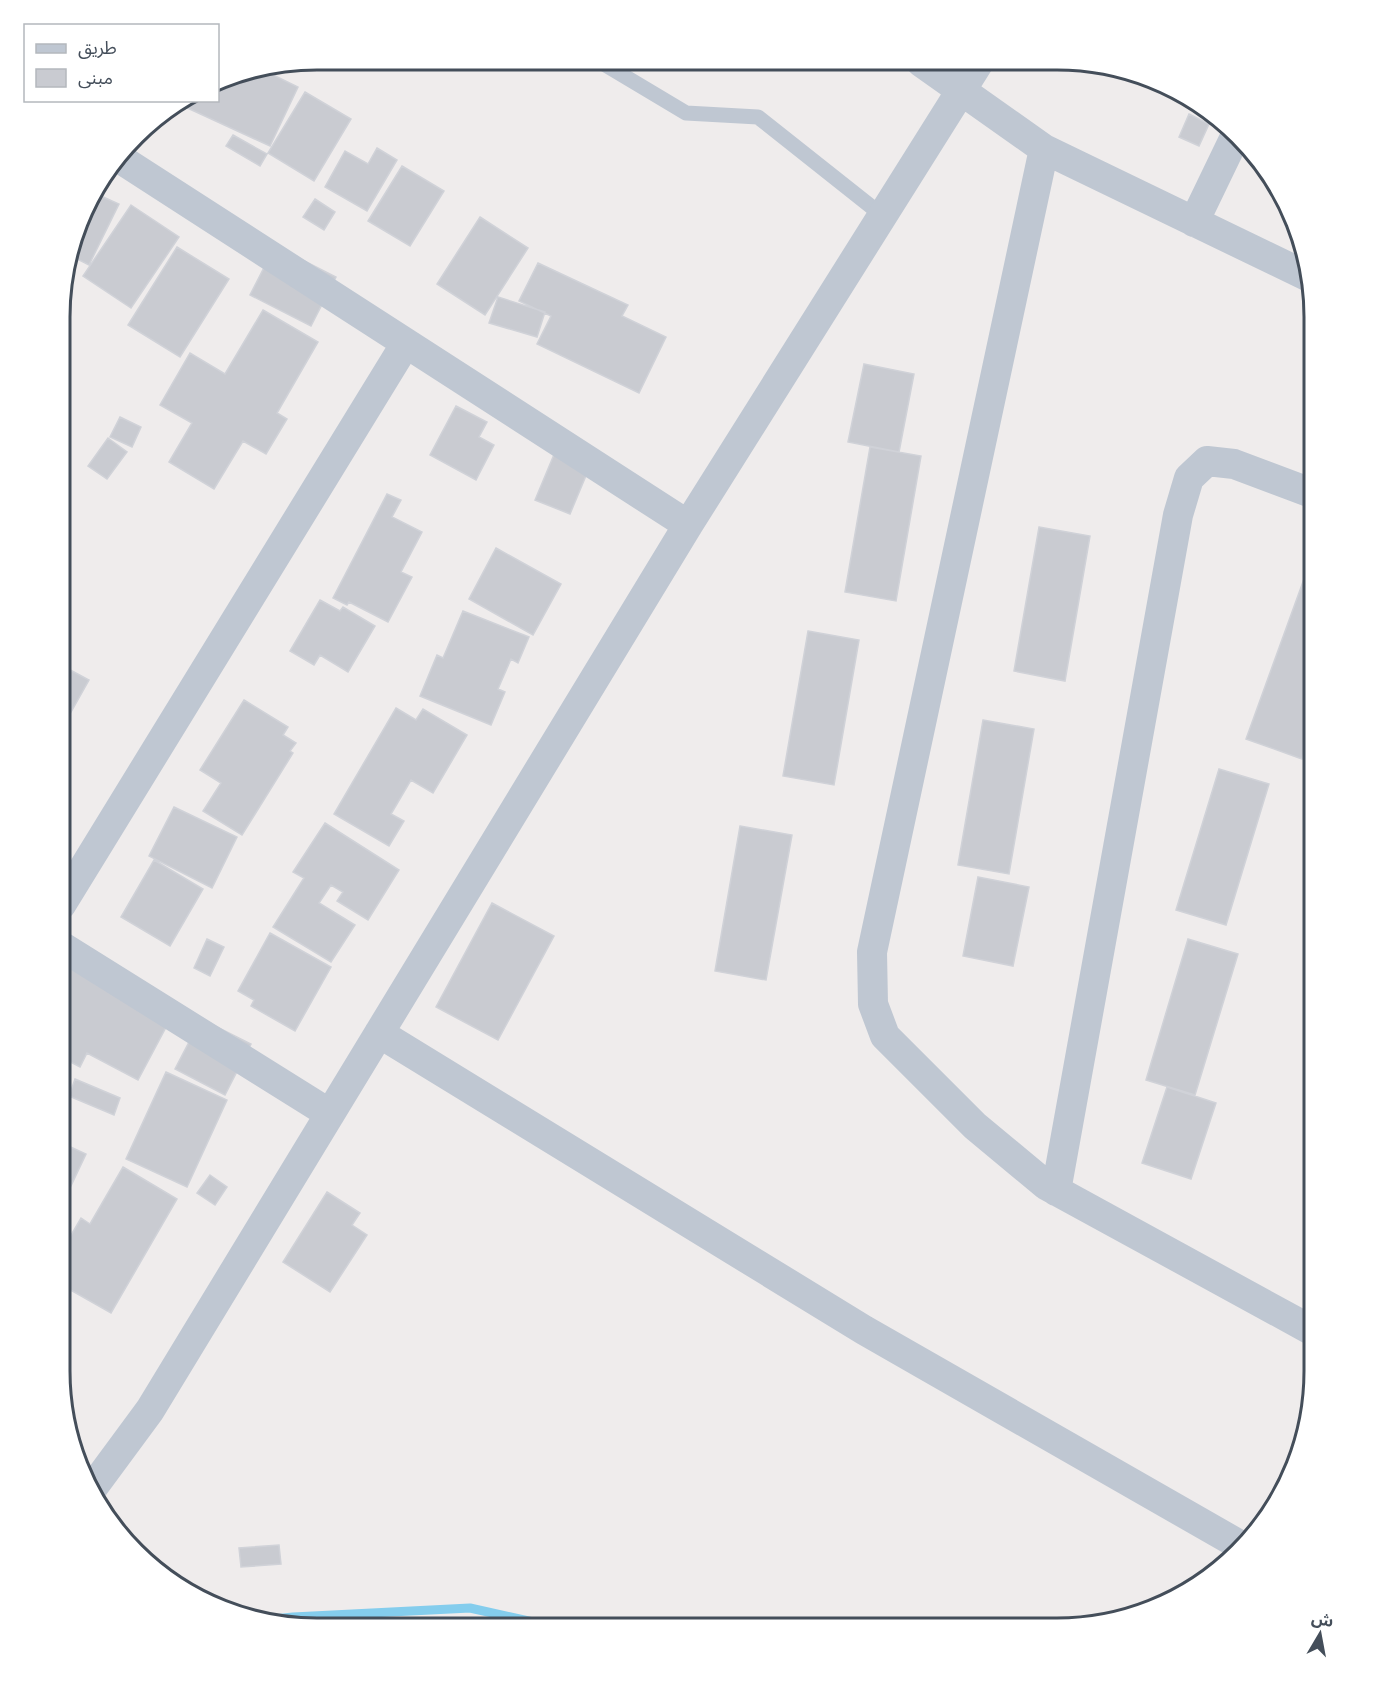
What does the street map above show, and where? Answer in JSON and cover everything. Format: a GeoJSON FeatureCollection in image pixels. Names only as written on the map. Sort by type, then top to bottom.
{"type":"FeatureCollection","features":[{"type":"Feature","properties":{"kind":"street"},"geometry":{"type":"LineString","coordinates":[[932,70],[1044,149],[1299,272]]}},
{"type":"Feature","properties":{"kind":"street"},"geometry":{"type":"LineString","coordinates":[[97,1482],[150,1410],[688,525],[974,70]]}},
{"type":"Feature","properties":{"kind":"street"},"geometry":{"type":"LineString","coordinates":[[1194,222],[1231,143]]}},
{"type":"Feature","properties":{"kind":"street"},"geometry":{"type":"LineString","coordinates":[[1044,149],[872,952],[873,1004],[885,1036],[975,1126],[1046,1185],[1304,1326]]}},
{"type":"Feature","properties":{"kind":"street"},"geometry":{"type":"LineString","coordinates":[[125,162],[688,525]]}},
{"type":"Feature","properties":{"kind":"street"},"geometry":{"type":"LineString","coordinates":[[70,890],[406,343]]}},
{"type":"Feature","properties":{"kind":"street"},"geometry":{"type":"LineString","coordinates":[[1056,1191],[1178,514],[1189,478],[1207,461],[1234,464],[1304,490]]}},
{"type":"Feature","properties":{"kind":"street"},"geometry":{"type":"LineString","coordinates":[[70,952],[330,1114]]}},
{"type":"Feature","properties":{"kind":"street"},"geometry":{"type":"LineString","coordinates":[[379,1033],[864,1329],[1234,1542]]}},
{"type":"Feature","properties":{"kind":"lane"},"geometry":{"type":"LineString","coordinates":[[614,70],[686,113],[758,117],[883,216]]}},
{"type":"Feature","properties":{"kind":"building"},"geometry":{"type":"Polygon","coordinates":[[[272,75],[298,87],[270,146],[187,108],[198,102],[219,102],[219,91],[272,75]]]}},
{"type":"Feature","properties":{"kind":"building"},"geometry":{"type":"Polygon","coordinates":[[[305,92],[351,119],[314,181],[268,153],[305,92]]]}},
{"type":"Feature","properties":{"kind":"building"},"geometry":{"type":"Polygon","coordinates":[[[1189,114],[1209,124],[1199,146],[1179,137],[1189,114]]]}},
{"type":"Feature","properties":{"kind":"building"},"geometry":{"type":"Polygon","coordinates":[[[233,135],[267,154],[260,166],[226,146],[233,135]]]}},
{"type":"Feature","properties":{"kind":"building"},"geometry":{"type":"Polygon","coordinates":[[[377,148],[397,160],[367,211],[325,187],[345,151],[368,164],[377,148]]]}},
{"type":"Feature","properties":{"kind":"building"},"geometry":{"type":"Polygon","coordinates":[[[402,166],[444,191],[410,246],[368,221],[402,166]]]}},
{"type":"Feature","properties":{"kind":"building"},"geometry":{"type":"Polygon","coordinates":[[[102,197],[119,204],[89,265],[77,259],[89,223],[102,197]]]}},
{"type":"Feature","properties":{"kind":"building"},"geometry":{"type":"Polygon","coordinates":[[[315,199],[335,212],[324,230],[303,217],[315,199]]]}},
{"type":"Feature","properties":{"kind":"building"},"geometry":{"type":"Polygon","coordinates":[[[131,205],[179,237],[131,308],[83,276],[131,205]]]}},
{"type":"Feature","properties":{"kind":"building"},"geometry":{"type":"Polygon","coordinates":[[[480,217],[528,248],[485,315],[437,284],[480,217]]]}},
{"type":"Feature","properties":{"kind":"building"},"geometry":{"type":"Polygon","coordinates":[[[275,246],[336,277],[311,326],[250,295],[275,246]]]}},
{"type":"Feature","properties":{"kind":"building"},"geometry":{"type":"Polygon","coordinates":[[[177,247],[229,279],[180,357],[128,325],[177,247]]]}},
{"type":"Feature","properties":{"kind":"building"},"geometry":{"type":"Polygon","coordinates":[[[538,263],[628,305],[622,316],[666,337],[639,393],[537,344],[551,316],[519,301],[538,263]]]}},
{"type":"Feature","properties":{"kind":"building"},"geometry":{"type":"Polygon","coordinates":[[[498,297],[545,312],[537,337],[489,323],[498,297]]]}},
{"type":"Feature","properties":{"kind":"building"},"geometry":{"type":"Polygon","coordinates":[[[263,310],[318,342],[277,413],[287,419],[266,454],[243,441],[214,489],[169,462],[192,423],[160,405],[190,353],[225,374],[263,310]]]}},
{"type":"Feature","properties":{"kind":"building"},"geometry":{"type":"Polygon","coordinates":[[[864,364],[914,374],[899,452],[848,442],[864,364]]]}},
{"type":"Feature","properties":{"kind":"building"},"geometry":{"type":"Polygon","coordinates":[[[456,406],[487,422],[479,437],[494,445],[476,480],[430,455],[456,406]]]}},
{"type":"Feature","properties":{"kind":"building"},"geometry":{"type":"Polygon","coordinates":[[[120,417],[141,427],[132,447],[110,437],[120,417]]]}},
{"type":"Feature","properties":{"kind":"building"},"geometry":{"type":"Polygon","coordinates":[[[108,438],[127,452],[107,479],[88,466],[108,438]]]}},
{"type":"Feature","properties":{"kind":"building"},"geometry":{"type":"Polygon","coordinates":[[[558,445],[593,459],[570,514],[535,500],[558,445]]]}},
{"type":"Feature","properties":{"kind":"building"},"geometry":{"type":"Polygon","coordinates":[[[870,447],[921,456],[896,601],[845,592],[870,447]]]}},
{"type":"Feature","properties":{"kind":"building"},"geometry":{"type":"Polygon","coordinates":[[[387,494],[401,500],[392,517],[422,532],[401,572],[412,577],[388,622],[349,602],[347,605],[333,598],[387,494]]]}},
{"type":"Feature","properties":{"kind":"building"},"geometry":{"type":"Polygon","coordinates":[[[1039,527],[1090,536],[1065,681],[1014,671],[1039,527]]]}},
{"type":"Feature","properties":{"kind":"building"},"geometry":{"type":"Polygon","coordinates":[[[496,548],[561,584],[533,635],[469,599],[496,548]]]}},
{"type":"Feature","properties":{"kind":"building"},"geometry":{"type":"Polygon","coordinates":[[[1304,579],[1304,754],[1302,759],[1246,739],[1304,579]]]}},
{"type":"Feature","properties":{"kind":"building"},"geometry":{"type":"Polygon","coordinates":[[[320,600],[340,611],[343,607],[375,626],[348,672],[320,655],[314,665],[290,651],[320,600]]]}},
{"type":"Feature","properties":{"kind":"building"},"geometry":{"type":"Polygon","coordinates":[[[463,611],[529,637],[518,663],[511,659],[498,689],[505,692],[491,725],[420,696],[437,655],[443,658],[463,611]]]}},
{"type":"Feature","properties":{"kind":"building"},"geometry":{"type":"Polygon","coordinates":[[[808,631],[859,640],[834,785],[783,776],[808,631]]]}},
{"type":"Feature","properties":{"kind":"building"},"geometry":{"type":"Polygon","coordinates":[[[70,670],[89,680],[70,714],[70,670]]]}},
{"type":"Feature","properties":{"kind":"building"},"geometry":{"type":"Polygon","coordinates":[[[244,700],[288,727],[283,735],[296,743],[290,751],[293,753],[242,835],[203,811],[221,783],[200,770],[244,700]]]}},
{"type":"Feature","properties":{"kind":"building"},"geometry":{"type":"Polygon","coordinates":[[[396,708],[416,720],[423,709],[467,735],[433,793],[411,780],[391,814],[404,821],[389,846],[334,814],[396,708]]]}},
{"type":"Feature","properties":{"kind":"building"},"geometry":{"type":"Polygon","coordinates":[[[983,720],[1034,729],[1009,874],[958,865],[983,720]]]}},
{"type":"Feature","properties":{"kind":"building"},"geometry":{"type":"Polygon","coordinates":[[[1219,769],[1269,784],[1226,925],[1176,910],[1219,769]]]}},
{"type":"Feature","properties":{"kind":"building"},"geometry":{"type":"Polygon","coordinates":[[[174,807],[237,837],[212,888],[149,856],[174,807]]]}},
{"type":"Feature","properties":{"kind":"building"},"geometry":{"type":"Polygon","coordinates":[[[325,823],[399,870],[368,920],[337,901],[343,892],[331,885],[319,903],[355,925],[331,962],[273,927],[304,878],[293,872],[325,823]]]}},
{"type":"Feature","properties":{"kind":"building"},"geometry":{"type":"Polygon","coordinates":[[[740,826],[792,835],[766,980],[715,971],[740,826]]]}},
{"type":"Feature","properties":{"kind":"building"},"geometry":{"type":"Polygon","coordinates":[[[154,860],[203,889],[170,946],[121,917],[154,860]]]}},
{"type":"Feature","properties":{"kind":"building"},"geometry":{"type":"Polygon","coordinates":[[[978,877],[1029,887],[1013,966],[963,956],[978,877]]]}},
{"type":"Feature","properties":{"kind":"building"},"geometry":{"type":"Polygon","coordinates":[[[492,903],[554,936],[498,1040],[436,1007],[492,903]]]}},
{"type":"Feature","properties":{"kind":"building"},"geometry":{"type":"Polygon","coordinates":[[[270,933],[331,967],[295,1031],[251,1006],[254,1000],[238,991],[270,933]]]}},
{"type":"Feature","properties":{"kind":"building"},"geometry":{"type":"Polygon","coordinates":[[[207,939],[224,947],[210,976],[194,968],[207,939]]]}},
{"type":"Feature","properties":{"kind":"building"},"geometry":{"type":"Polygon","coordinates":[[[1188,939],[1238,954],[1195,1095],[1146,1080],[1188,939]]]}},
{"type":"Feature","properties":{"kind":"building"},"geometry":{"type":"Polygon","coordinates":[[[70,963],[172,1016],[138,1080],[87,1053],[80,1067],[70,1062],[70,963]]]}},
{"type":"Feature","properties":{"kind":"building"},"geometry":{"type":"Polygon","coordinates":[[[201,1019],[251,1044],[225,1095],[175,1069],[201,1019]]]}},
{"type":"Feature","properties":{"kind":"building"},"geometry":{"type":"Polygon","coordinates":[[[166,1072],[227,1100],[187,1187],[126,1159],[166,1072]]]}},
{"type":"Feature","properties":{"kind":"building"},"geometry":{"type":"Polygon","coordinates":[[[75,1079],[120,1098],[114,1115],[70,1096],[75,1079]]]}},
{"type":"Feature","properties":{"kind":"building"},"geometry":{"type":"Polygon","coordinates":[[[1167,1087],[1216,1103],[1191,1179],[1142,1163],[1167,1087]]]}},
{"type":"Feature","properties":{"kind":"building"},"geometry":{"type":"Polygon","coordinates":[[[70,1147],[86,1154],[70,1188],[70,1147]]]}},
{"type":"Feature","properties":{"kind":"building"},"geometry":{"type":"Polygon","coordinates":[[[123,1167],[177,1199],[111,1313],[70,1290],[70,1237],[81,1218],[90,1224],[123,1167]]]}},
{"type":"Feature","properties":{"kind":"building"},"geometry":{"type":"Polygon","coordinates":[[[210,1175],[227,1187],[215,1205],[197,1193],[210,1175]]]}},
{"type":"Feature","properties":{"kind":"building"},"geometry":{"type":"Polygon","coordinates":[[[327,1192],[360,1213],[352,1225],[367,1235],[330,1292],[283,1262],[327,1192]]]}},
{"type":"Feature","properties":{"kind":"building"},"geometry":{"type":"Polygon","coordinates":[[[279,1545],[281,1564],[241,1567],[239,1548],[279,1545]]]}},
{"type":"Feature","properties":{"kind":"waterway"},"geometry":{"type":"LineString","coordinates":[[299,1617],[470,1608],[515,1618]]}}]}
